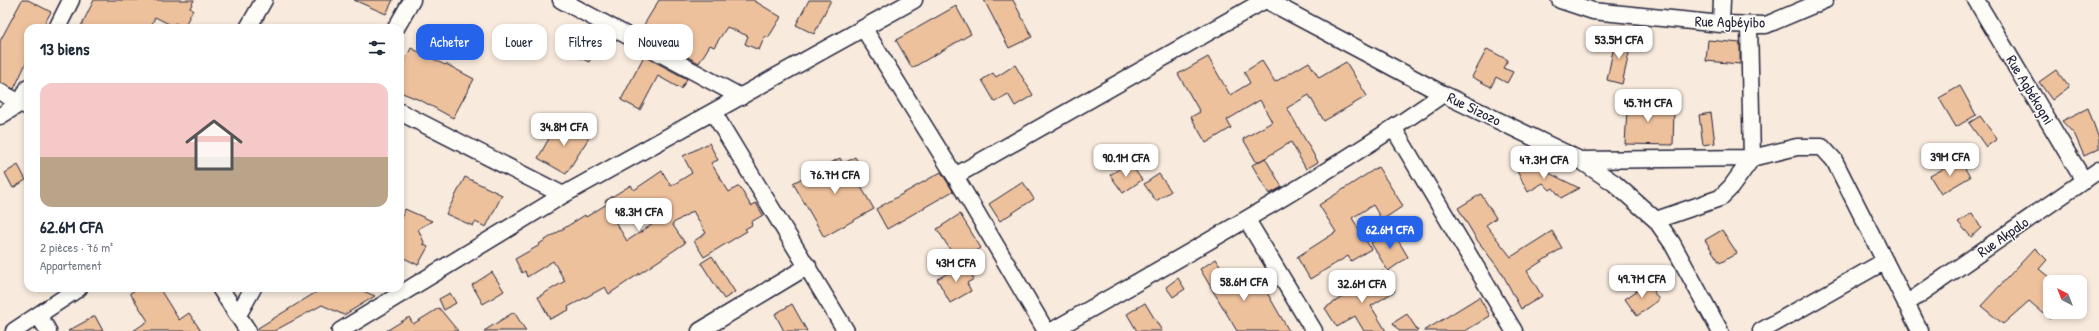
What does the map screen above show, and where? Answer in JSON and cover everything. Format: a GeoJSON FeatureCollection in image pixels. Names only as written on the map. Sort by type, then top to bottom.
{"type":"FeatureCollection","features":[{"type":"Feature","properties":{"kind":"street"},"geometry":{"type":"LineString","coordinates":[[59,24],[71,0]]}},
{"type":"Feature","properties":{"kind":"street"},"geometry":{"type":"LineString","coordinates":[[250,24],[264,0]]}},
{"type":"Feature","properties":{"kind":"street"},"geometry":{"type":"LineString","coordinates":[[398,24],[412,0]]}},
{"type":"Feature","properties":{"kind":"street"},"geometry":{"type":"LineString","coordinates":[[561,0],[741,97]]}},
{"type":"Feature","properties":{"kind":"street"},"geometry":{"type":"LineString","coordinates":[[404,292],[563,195],[914,0]]}},
{"type":"Feature","properties":{"kind":"street"},"geometry":{"type":"LineString","coordinates":[[956,176],[1266,0]]}},
{"type":"Feature","properties":{"kind":"street","name":"Rue Sizozo"},"geometry":{"type":"LineString","coordinates":[[1266,0],[1443,94],[1580,160],[1752,158],[1808,146],[1822,147],[1834,160],[1884,260]]}},
{"type":"Feature","properties":{"kind":"street","name":"Rue Agbéyibo"},"geometry":{"type":"LineString","coordinates":[[1560,0],[1593,11],[1721,24],[1749,25],[1766,25],[1825,0]]}},
{"type":"Feature","properties":{"kind":"street"},"geometry":{"type":"LineString","coordinates":[[1721,24],[1722,0]]}},
{"type":"Feature","properties":{"kind":"street","name":"Rue Agbékogni"},"geometry":{"type":"LineString","coordinates":[[1976,0],[2084,181]]}},
{"type":"Feature","properties":{"kind":"street"},"geometry":{"type":"LineString","coordinates":[[1656,220],[1720,198],[1731,187],[1752,158],[1749,25]]}},
{"type":"Feature","properties":{"kind":"street"},"geometry":{"type":"LineString","coordinates":[[864,29],[956,176],[1046,331]]}},
{"type":"Feature","properties":{"kind":"street"},"geometry":{"type":"LineString","coordinates":[[0,92],[24,105]]}},
{"type":"Feature","properties":{"kind":"street"},"geometry":{"type":"LineString","coordinates":[[1052,331],[1247,220],[1394,129],[1443,94]]}},
{"type":"Feature","properties":{"kind":"street"},"geometry":{"type":"LineString","coordinates":[[0,116],[24,105]]}},
{"type":"Feature","properties":{"kind":"street"},"geometry":{"type":"LineString","coordinates":[[713,112],[808,266],[846,331]]}},
{"type":"Feature","properties":{"kind":"street"},"geometry":{"type":"LineString","coordinates":[[404,114],[563,195]]}},
{"type":"Feature","properties":{"kind":"street"},"geometry":{"type":"LineString","coordinates":[[1394,129],[1514,331]]}},
{"type":"Feature","properties":{"kind":"street"},"geometry":{"type":"LineString","coordinates":[[1580,160],[1614,183],[1656,220],[1672,243],[1720,331]]}},
{"type":"Feature","properties":{"kind":"street","name":"Rue Akpalo"},"geometry":{"type":"LineString","coordinates":[[1906,304],[2099,170]]}},
{"type":"Feature","properties":{"kind":"street"},"geometry":{"type":"LineString","coordinates":[[1247,220],[1314,331]]}},
{"type":"Feature","properties":{"kind":"street"},"geometry":{"type":"LineString","coordinates":[[1762,331],[1884,260],[1920,331]]}},
{"type":"Feature","properties":{"kind":"street"},"geometry":{"type":"LineString","coordinates":[[700,331],[808,266]]}},
{"type":"Feature","properties":{"kind":"street"},"geometry":{"type":"LineString","coordinates":[[14,331],[39,316],[73,292]]}},
{"type":"Feature","properties":{"kind":"street"},"geometry":{"type":"LineString","coordinates":[[223,292],[248,331]]}},
{"type":"Feature","properties":{"kind":"street"},"geometry":{"type":"LineString","coordinates":[[238,315],[251,292]]}},
{"type":"Feature","properties":{"kind":"street"},"geometry":{"type":"LineString","coordinates":[[340,331],[404,292]]}},
{"type":"Feature","properties":{"kind":"street"},"geometry":{"type":"LineString","coordinates":[[39,316],[48,331]]}},
{"type":"Feature","properties":{"kind":"building"},"geometry":{"type":"Polygon","coordinates":[[[22,0],[28,0],[51,12],[44,24],[24,24],[24,68],[14,89],[0,83],[0,41],[22,0]]]}},
{"type":"Feature","properties":{"kind":"building"},"geometry":{"type":"Polygon","coordinates":[[[94,0],[194,0],[190,8],[193,10],[186,24],[169,24],[155,17],[152,24],[82,24],[94,0]]]}},
{"type":"Feature","properties":{"kind":"building"},"geometry":{"type":"Polygon","coordinates":[[[354,0],[393,0],[386,14],[354,0]]]}},
{"type":"Feature","properties":{"kind":"building"},"geometry":{"type":"Polygon","coordinates":[[[659,0],[753,0],[781,17],[768,38],[765,36],[759,50],[745,44],[748,36],[727,27],[714,47],[710,45],[699,63],[693,60],[693,24],[644,24],[659,0]]]}},
{"type":"Feature","properties":{"kind":"building"},"geometry":{"type":"Polygon","coordinates":[[[809,0],[831,0],[814,34],[796,25],[809,0]]]}},
{"type":"Feature","properties":{"kind":"building"},"geometry":{"type":"Polygon","coordinates":[[[984,0],[1013,0],[1032,37],[1009,48],[984,0]]]}},
{"type":"Feature","properties":{"kind":"building"},"geometry":{"type":"Polygon","coordinates":[[[956,6],[971,34],[912,68],[896,40],[956,6]]]}},
{"type":"Feature","properties":{"kind":"building"},"geometry":{"type":"Polygon","coordinates":[[[1616,36],[1632,40],[1622,84],[1607,80],[1616,36]]]}},
{"type":"Feature","properties":{"kind":"building"},"geometry":{"type":"Polygon","coordinates":[[[1708,40],[1740,43],[1740,64],[1706,61],[1708,40]]]}},
{"type":"Feature","properties":{"kind":"building"},"geometry":{"type":"Polygon","coordinates":[[[411,48],[416,50],[416,60],[435,60],[445,65],[446,64],[474,79],[453,118],[422,101],[404,94],[404,63],[411,48]]]}},
{"type":"Feature","properties":{"kind":"building"},"geometry":{"type":"Polygon","coordinates":[[[1487,49],[1508,60],[1503,68],[1513,72],[1507,83],[1496,77],[1491,87],[1472,77],[1487,49]]]}},
{"type":"Feature","properties":{"kind":"building"},"geometry":{"type":"Polygon","coordinates":[[[1208,57],[1230,95],[1250,83],[1244,72],[1262,61],[1275,82],[1309,62],[1319,78],[1346,62],[1367,96],[1324,121],[1309,95],[1287,108],[1318,162],[1306,169],[1291,142],[1257,163],[1243,139],[1272,122],[1260,100],[1227,120],[1231,128],[1206,143],[1191,117],[1200,112],[1178,74],[1208,57]]]}},
{"type":"Feature","properties":{"kind":"building"},"geometry":{"type":"Polygon","coordinates":[[[642,60],[651,60],[687,79],[681,89],[658,76],[640,110],[621,100],[642,60]]]}},
{"type":"Feature","properties":{"kind":"building"},"geometry":{"type":"Polygon","coordinates":[[[1015,65],[1033,95],[1015,106],[1008,94],[995,102],[982,80],[993,73],[996,77],[1015,65]]]}},
{"type":"Feature","properties":{"kind":"building"},"geometry":{"type":"Polygon","coordinates":[[[2056,70],[2069,87],[2052,100],[2039,82],[2056,70]]]}},
{"type":"Feature","properties":{"kind":"building"},"geometry":{"type":"Polygon","coordinates":[[[1960,86],[1976,115],[1956,127],[1939,98],[1960,86]]]}},
{"type":"Feature","properties":{"kind":"building"},"geometry":{"type":"Polygon","coordinates":[[[1628,93],[1645,94],[1645,109],[1674,110],[1673,145],[1625,144],[1628,93]]]}},
{"type":"Feature","properties":{"kind":"building"},"geometry":{"type":"Polygon","coordinates":[[[2088,108],[2099,139],[2099,149],[2084,156],[2075,135],[2062,121],[2088,108]]]}},
{"type":"Feature","properties":{"kind":"building"},"geometry":{"type":"Polygon","coordinates":[[[1711,113],[1715,143],[1703,145],[1699,115],[1711,113]]]}},
{"type":"Feature","properties":{"kind":"building"},"geometry":{"type":"Polygon","coordinates":[[[1980,116],[1997,139],[1986,147],[1969,123],[1980,116]]]}},
{"type":"Feature","properties":{"kind":"building"},"geometry":{"type":"Polygon","coordinates":[[[560,119],[590,136],[566,174],[538,158],[560,119]]]}},
{"type":"Feature","properties":{"kind":"building"},"geometry":{"type":"Polygon","coordinates":[[[709,143],[718,160],[711,163],[729,192],[739,186],[751,206],[756,203],[763,215],[751,222],[752,225],[745,229],[747,231],[704,257],[694,241],[706,233],[693,211],[672,224],[685,243],[609,294],[605,287],[568,307],[569,310],[550,319],[538,297],[565,281],[553,261],[527,277],[525,271],[522,273],[515,259],[540,245],[539,244],[585,215],[586,217],[607,204],[605,201],[631,185],[634,190],[662,171],[671,186],[692,173],[683,156],[709,143]],[[642,200],[613,218],[627,241],[656,222],[642,200]]]}},
{"type":"Feature","properties":{"kind":"building"},"geometry":{"type":"Polygon","coordinates":[[[855,157],[869,182],[861,187],[874,209],[824,237],[793,183],[840,158],[843,164],[855,157]]]}},
{"type":"Feature","properties":{"kind":"building"},"geometry":{"type":"Polygon","coordinates":[[[1265,158],[1282,187],[1269,194],[1252,165],[1265,158]]]}},
{"type":"Feature","properties":{"kind":"building"},"geometry":{"type":"Polygon","coordinates":[[[1960,160],[1970,177],[1941,194],[1930,176],[1960,160]]]}},
{"type":"Feature","properties":{"kind":"building"},"geometry":{"type":"Polygon","coordinates":[[[1525,161],[1579,188],[1561,198],[1553,188],[1550,190],[1543,183],[1528,192],[1517,171],[1526,164],[1525,161]]]}},
{"type":"Feature","properties":{"kind":"building"},"geometry":{"type":"Polygon","coordinates":[[[1129,162],[1142,180],[1123,193],[1110,175],[1129,162]]]}},
{"type":"Feature","properties":{"kind":"building"},"geometry":{"type":"Polygon","coordinates":[[[18,165],[24,176],[24,181],[13,188],[5,173],[18,165]]]}},
{"type":"Feature","properties":{"kind":"building"},"geometry":{"type":"Polygon","coordinates":[[[1378,167],[1403,206],[1382,220],[1373,205],[1352,218],[1371,249],[1351,261],[1348,256],[1310,279],[1297,257],[1336,232],[1319,205],[1378,167]]]}},
{"type":"Feature","properties":{"kind":"building"},"geometry":{"type":"Polygon","coordinates":[[[941,172],[953,191],[887,229],[876,209],[941,172]]]}},
{"type":"Feature","properties":{"kind":"building"},"geometry":{"type":"Polygon","coordinates":[[[1159,174],[1171,191],[1156,201],[1144,184],[1159,174]]]}},
{"type":"Feature","properties":{"kind":"building"},"geometry":{"type":"Polygon","coordinates":[[[465,177],[502,195],[486,227],[475,222],[473,226],[446,214],[465,177]]]}},
{"type":"Feature","properties":{"kind":"building"},"geometry":{"type":"Polygon","coordinates":[[[1023,182],[1034,199],[1000,221],[989,204],[1023,182]]]}},
{"type":"Feature","properties":{"kind":"building"},"geometry":{"type":"Polygon","coordinates":[[[1481,194],[1496,218],[1486,225],[1511,257],[1552,231],[1562,248],[1527,271],[1542,296],[1521,309],[1502,273],[1477,240],[1458,208],[1481,194]]]}},
{"type":"Feature","properties":{"kind":"building"},"geometry":{"type":"Polygon","coordinates":[[[405,209],[432,221],[418,229],[424,242],[423,244],[428,247],[418,265],[404,258],[405,209]]]}},
{"type":"Feature","properties":{"kind":"building"},"geometry":{"type":"Polygon","coordinates":[[[1972,213],[1981,228],[1971,237],[1958,222],[1972,213]]]}},
{"type":"Feature","properties":{"kind":"building"},"geometry":{"type":"Polygon","coordinates":[[[960,214],[981,248],[958,262],[937,229],[960,214]]]}},
{"type":"Feature","properties":{"kind":"building"},"geometry":{"type":"Polygon","coordinates":[[[1392,230],[1408,257],[1388,271],[1371,243],[1392,230]]]}},
{"type":"Feature","properties":{"kind":"building"},"geometry":{"type":"Polygon","coordinates":[[[1722,230],[1737,253],[1720,263],[1705,240],[1722,230]]]}},
{"type":"Feature","properties":{"kind":"building"},"geometry":{"type":"Polygon","coordinates":[[[2035,248],[2047,260],[2039,269],[2046,275],[2043,275],[2043,313],[2029,301],[2003,324],[1981,306],[2035,248]]]}},
{"type":"Feature","properties":{"kind":"building"},"geometry":{"type":"Polygon","coordinates":[[[712,256],[735,292],[724,299],[701,263],[712,256]]]}},
{"type":"Feature","properties":{"kind":"building"},"geometry":{"type":"Polygon","coordinates":[[[1216,259],[1236,292],[1258,277],[1289,331],[1237,331],[1200,269],[1216,259]]]}},
{"type":"Feature","properties":{"kind":"building"},"geometry":{"type":"Polygon","coordinates":[[[965,264],[974,279],[967,283],[971,291],[950,303],[937,279],[965,264]]]}},
{"type":"Feature","properties":{"kind":"building"},"geometry":{"type":"Polygon","coordinates":[[[1383,271],[1395,291],[1371,306],[1386,331],[1364,331],[1355,316],[1337,327],[1325,308],[1383,271]]]}},
{"type":"Feature","properties":{"kind":"building"},"geometry":{"type":"Polygon","coordinates":[[[492,272],[504,291],[483,304],[472,285],[492,272]]]}},
{"type":"Feature","properties":{"kind":"building"},"geometry":{"type":"Polygon","coordinates":[[[1178,278],[1185,289],[1173,297],[1166,287],[1178,278]]]}},
{"type":"Feature","properties":{"kind":"building"},"geometry":{"type":"Polygon","coordinates":[[[1648,283],[1659,300],[1637,316],[1625,299],[1648,283]]]}},
{"type":"Feature","properties":{"kind":"building"},"geometry":{"type":"Polygon","coordinates":[[[162,292],[179,320],[189,313],[201,331],[133,331],[148,321],[130,293],[162,292]]]}},
{"type":"Feature","properties":{"kind":"building"},"geometry":{"type":"Polygon","coordinates":[[[316,292],[366,292],[375,296],[344,315],[322,305],[274,331],[260,331],[258,328],[316,292]]]}},
{"type":"Feature","properties":{"kind":"building"},"geometry":{"type":"Polygon","coordinates":[[[450,293],[456,303],[444,310],[439,299],[450,293]]]}},
{"type":"Feature","properties":{"kind":"building"},"geometry":{"type":"Polygon","coordinates":[[[1479,297],[1490,316],[1465,331],[1424,331],[1479,297]]]}},
{"type":"Feature","properties":{"kind":"building"},"geometry":{"type":"Polygon","coordinates":[[[1145,303],[1162,331],[1137,331],[1127,314],[1145,303]]]}},
{"type":"Feature","properties":{"kind":"building"},"geometry":{"type":"Polygon","coordinates":[[[792,304],[807,331],[784,331],[775,314],[792,304]]]}},
{"type":"Feature","properties":{"kind":"building"},"geometry":{"type":"Polygon","coordinates":[[[439,308],[458,331],[386,331],[409,317],[413,324],[439,308]]]}},
{"type":"Feature","properties":{"kind":"building"},"geometry":{"type":"Polygon","coordinates":[[[514,312],[526,331],[484,331],[514,312]]]}},
{"type":"Feature","properties":{"kind":"building"},"geometry":{"type":"Polygon","coordinates":[[[1407,314],[1418,331],[1399,331],[1393,323],[1407,314]]]}},
{"type":"Feature","properties":{"kind":"building"},"geometry":{"type":"Polygon","coordinates":[[[95,316],[103,331],[68,331],[95,316]]]}}]}
